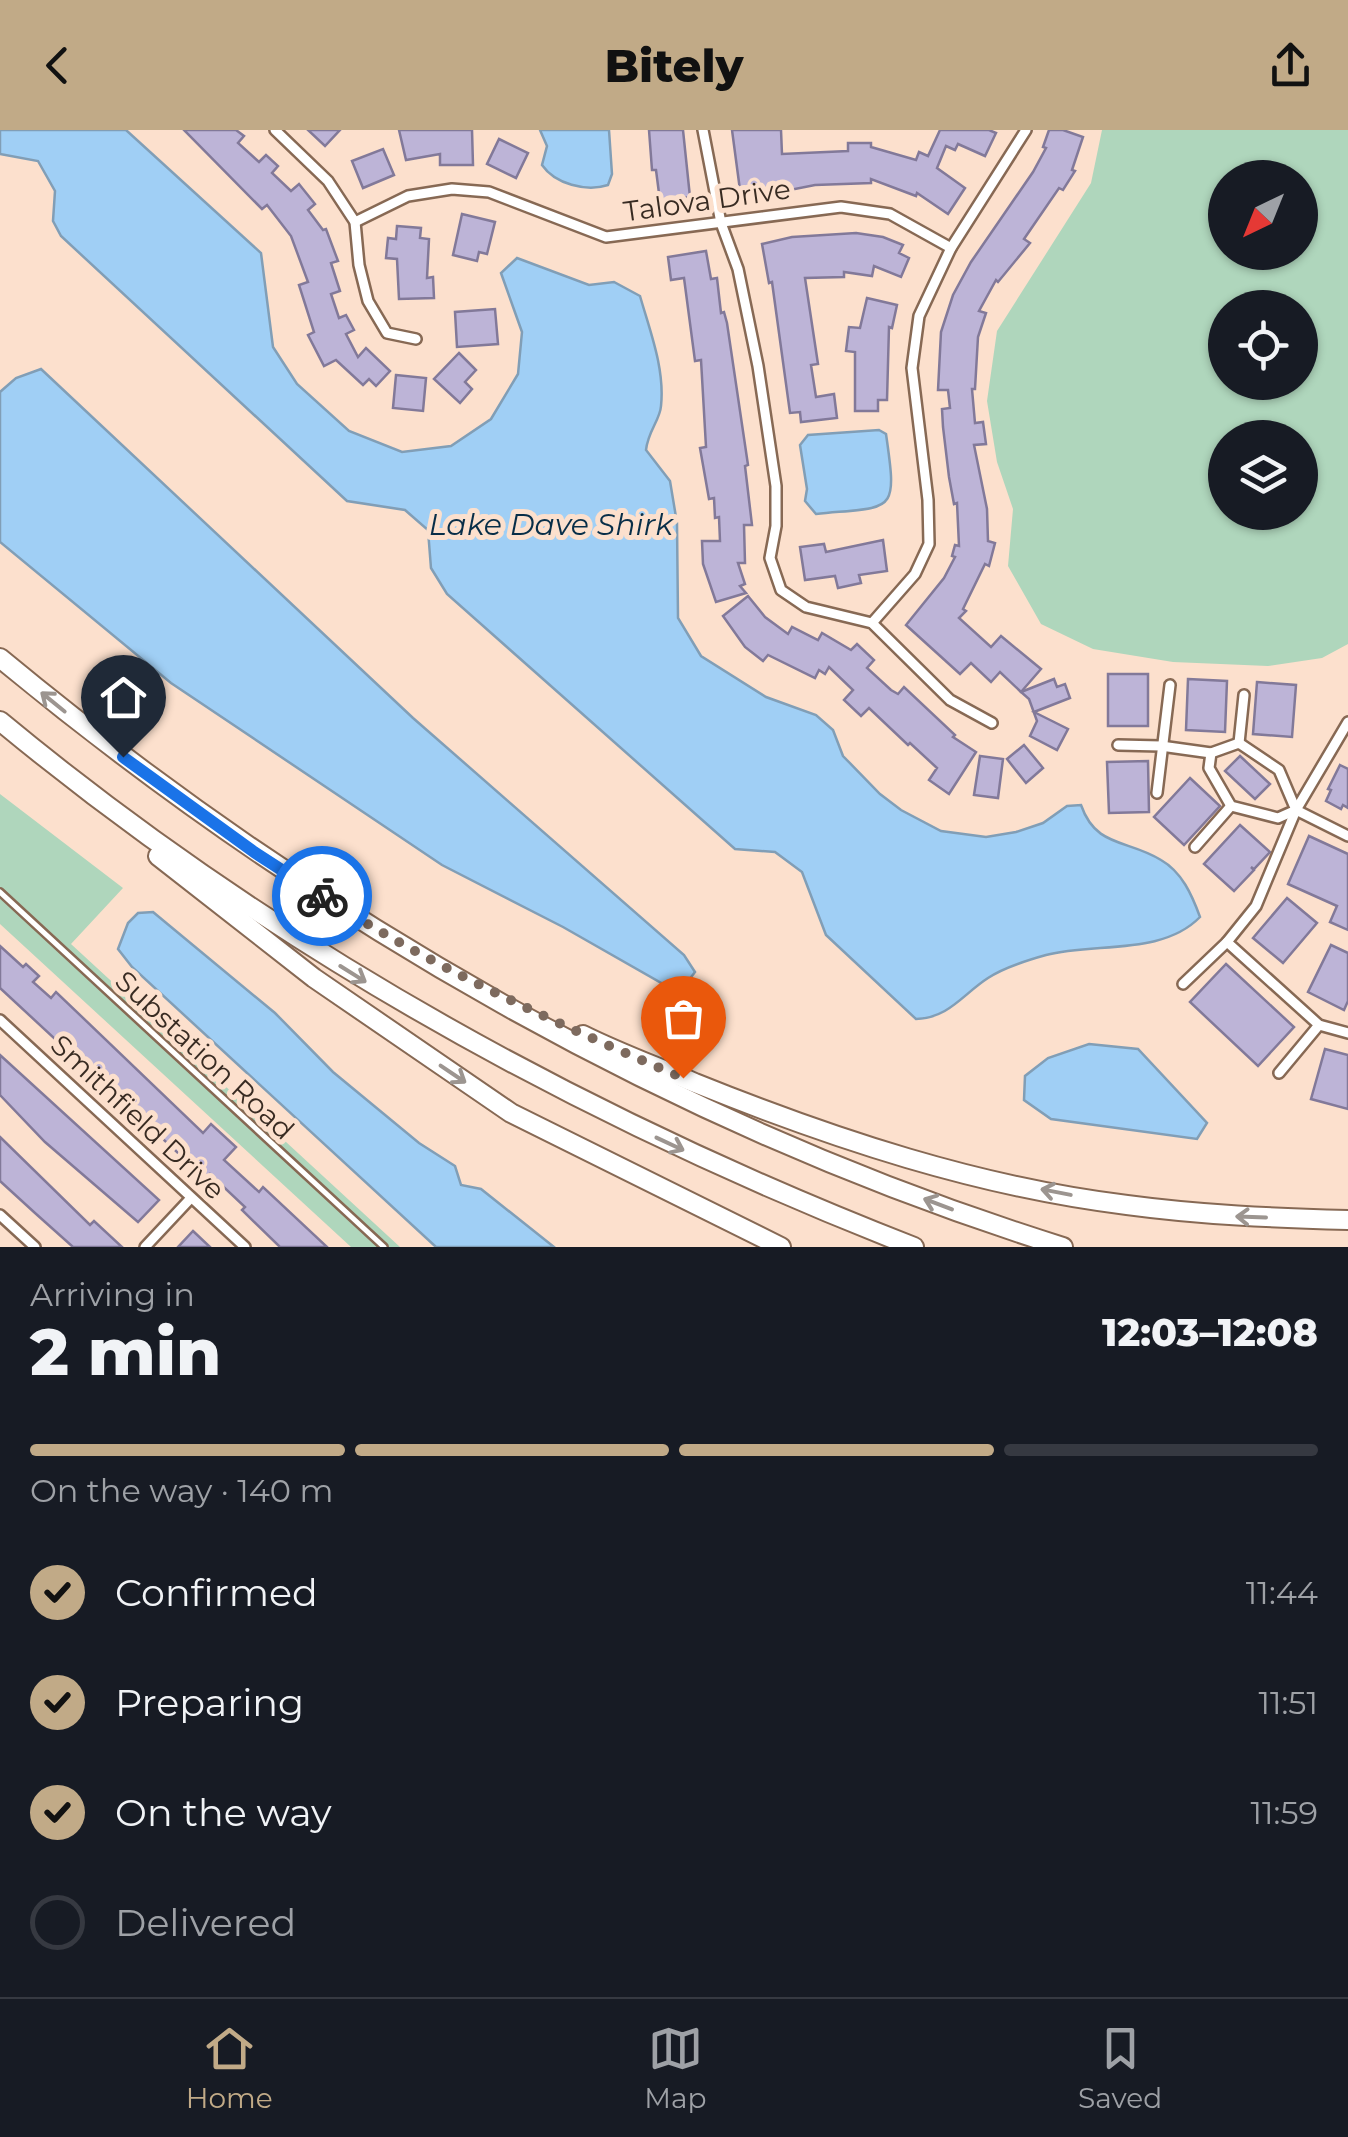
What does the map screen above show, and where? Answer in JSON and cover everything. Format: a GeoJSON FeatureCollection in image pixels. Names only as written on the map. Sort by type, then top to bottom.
{"type":"FeatureCollection","features":[{"type":"Feature","properties":{"kind":"highway"},"geometry":{"type":"LineString","coordinates":[[0,658],[188,805],[360,921],[527,1018],[700,1105],[877,1180],[1063,1247]]}},
{"type":"Feature","properties":{"kind":"highway"},"geometry":{"type":"LineString","coordinates":[[0,721],[173,869],[314,978],[511,1113],[781,1247]]}},
{"type":"Feature","properties":{"kind":"highway"},"geometry":{"type":"LineString","coordinates":[[17,735],[226,892],[446,1029],[679,1149],[914,1247]]}},
{"type":"Feature","properties":{"kind":"highway"},"geometry":{"type":"LineString","coordinates":[[360,921],[590,1038],[780,1118],[880,1150],[997,1182],[1124,1205],[1236,1216],[1348,1220]]}},
{"type":"Feature","properties":{"kind":"street"},"geometry":{"type":"LineString","coordinates":[[275,130],[328,181],[355,222],[359,265],[368,300],[386,333],[416,339]]}},
{"type":"Feature","properties":{"kind":"street"},"geometry":{"type":"LineString","coordinates":[[704,130],[721,223],[738,269],[758,366],[776,486],[776,526],[770,558],[781,590],[806,607],[872,623],[950,700],[992,723]]}},
{"type":"Feature","properties":{"kind":"street"},"geometry":{"type":"LineString","coordinates":[[872,623],[915,574],[928,544],[928,500],[912,368],[919,316],[950,248],[1026,130]]}},
{"type":"Feature","properties":{"kind":"street","name":"Talova Drive"},"geometry":{"type":"LineString","coordinates":[[355,222],[408,196],[452,189],[489,192],[606,237],[808,208],[841,207],[890,214],[950,248]]}},
{"type":"Feature","properties":{"kind":"street"},"geometry":{"type":"LineString","coordinates":[[1157,794],[1170,685]]}},
{"type":"Feature","properties":{"kind":"street"},"geometry":{"type":"LineString","coordinates":[[1240,743],[1244,695]]}},
{"type":"Feature","properties":{"kind":"street"},"geometry":{"type":"LineString","coordinates":[[1183,984],[1227,942],[1256,906],[1296,810],[1346,728]]}},
{"type":"Feature","properties":{"kind":"street"},"geometry":{"type":"LineString","coordinates":[[1118,745],[1211,753],[1240,743]]}},
{"type":"Feature","properties":{"kind":"street"},"geometry":{"type":"LineString","coordinates":[[1240,743],[1279,770],[1296,810],[1348,836]]}},
{"type":"Feature","properties":{"kind":"street"},"geometry":{"type":"LineString","coordinates":[[1211,753],[1209,768],[1231,806],[1278,818],[1296,810]]}},
{"type":"Feature","properties":{"kind":"street"},"geometry":{"type":"LineString","coordinates":[[1195,847],[1231,806]]}},
{"type":"Feature","properties":{"kind":"street"},"geometry":{"type":"LineString","coordinates":[[1227,942],[1319,1026],[1348,1033]]}},
{"type":"Feature","properties":{"kind":"street","name":"Smithfield Drive"},"geometry":{"type":"LineString","coordinates":[[0,1020],[245,1247]]}},
{"type":"Feature","properties":{"kind":"street"},"geometry":{"type":"LineString","coordinates":[[1279,1073],[1319,1026]]}},
{"type":"Feature","properties":{"kind":"street"},"geometry":{"type":"LineString","coordinates":[[145,1247],[191,1198]]}},
{"type":"Feature","properties":{"kind":"street"},"geometry":{"type":"LineString","coordinates":[[0,1215],[35,1247]]}},
{"type":"Feature","properties":{"kind":"lane","name":"Substation Road"},"geometry":{"type":"LineString","coordinates":[[0,892],[384,1247]]}},
{"type":"Feature","properties":{"kind":"green space"},"geometry":{"type":"Polygon","coordinates":[[[1102,130],[1348,130],[1348,644],[1322,658],[1268,666],[1173,662],[1093,649],[1041,624],[1008,566],[1013,509],[997,462],[987,401],[997,331],[1091,183],[1102,130]]]}},
{"type":"Feature","properties":{"kind":"green space"},"geometry":{"type":"Polygon","coordinates":[[[0,794],[123,888],[71,944],[400,1247],[351,1247],[0,924],[0,794]]]}},
{"type":"Feature","properties":{"kind":"water","name":"Lake Dave Shirk"},"geometry":{"type":"Polygon","coordinates":[[[0,130],[126,130],[261,253],[273,347],[297,384],[349,431],[402,452],[451,446],[491,419],[518,374],[522,332],[501,273],[517,258],[589,285],[614,282],[640,296],[656,350],[662,392],[660,411],[646,450],[670,481],[677,523],[678,618],[701,656],[766,697],[816,715],[833,730],[843,756],[880,794],[941,831],[986,837],[1016,832],[1043,823],[1067,806],[1081,805],[1087,819],[1104,836],[1148,853],[1175,871],[1190,892],[1200,917],[1167,938],[1065,951],[1016,965],[988,978],[947,1010],[916,1019],[826,935],[802,872],[775,852],[735,849],[447,594],[431,568],[428,530],[405,510],[347,501],[61,236],[53,221],[55,191],[38,161],[0,154],[0,130]]]}},
{"type":"Feature","properties":{"kind":"water"},"geometry":{"type":"Polygon","coordinates":[[[540,130],[609,130],[612,174],[608,185],[572,185],[548,172],[542,165],[547,146],[540,130]]]}},
{"type":"Feature","properties":{"kind":"water"},"geometry":{"type":"Polygon","coordinates":[[[41,369],[413,718],[684,955],[695,972],[679,993],[442,865],[171,683],[0,542],[0,392],[16,378],[41,369]]]}},
{"type":"Feature","properties":{"kind":"water"},"geometry":{"type":"Polygon","coordinates":[[[879,430],[886,434],[890,461],[890,493],[885,502],[862,510],[816,514],[805,501],[807,489],[800,445],[808,435],[879,430]]]}},
{"type":"Feature","properties":{"kind":"water"},"geometry":{"type":"Polygon","coordinates":[[[153,912],[275,1013],[333,1072],[419,1143],[455,1166],[461,1185],[481,1189],[554,1247],[436,1247],[132,967],[118,949],[128,923],[138,913],[153,912]]]}},
{"type":"Feature","properties":{"kind":"water"},"geometry":{"type":"Polygon","coordinates":[[[1089,1044],[1138,1049],[1207,1123],[1197,1139],[1051,1119],[1024,1100],[1025,1076],[1048,1058],[1089,1044]]]}},
{"type":"Feature","properties":{"kind":"building"},"geometry":{"type":"Polygon","coordinates":[[[184,130],[236,130],[244,136],[238,143],[259,162],[266,155],[278,166],[272,173],[291,191],[299,184],[315,204],[308,210],[326,229],[338,261],[331,263],[340,291],[331,294],[339,318],[346,315],[354,330],[346,334],[358,357],[366,348],[390,371],[376,386],[369,379],[363,385],[336,360],[324,366],[308,335],[314,332],[299,285],[308,282],[291,236],[267,205],[262,209],[184,130]]]}},
{"type":"Feature","properties":{"kind":"building"},"geometry":{"type":"Polygon","coordinates":[[[308,130],[340,130],[325,146],[308,130]]]}},
{"type":"Feature","properties":{"kind":"building"},"geometry":{"type":"Polygon","coordinates":[[[399,130],[472,130],[473,165],[440,165],[440,154],[406,160],[399,130]]]}},
{"type":"Feature","properties":{"kind":"building"},"geometry":{"type":"Polygon","coordinates":[[[649,130],[683,130],[690,197],[660,201],[656,170],[652,170],[649,130]]]}},
{"type":"Feature","properties":{"kind":"building"},"geometry":{"type":"Polygon","coordinates":[[[732,130],[781,130],[782,154],[848,151],[848,143],[871,143],[871,147],[916,160],[919,152],[928,156],[940,130],[996,133],[985,156],[958,144],[955,150],[946,146],[937,168],[965,188],[948,214],[917,193],[916,196],[871,179],[871,183],[815,185],[750,198],[748,189],[740,190],[732,130]]]}},
{"type":"Feature","properties":{"kind":"building"},"geometry":{"type":"Polygon","coordinates":[[[1049,130],[1083,137],[1072,170],[1075,171],[1024,239],[1030,243],[996,280],[979,311],[986,313],[978,337],[972,389],[975,423],[983,422],[986,444],[974,445],[987,509],[988,541],[995,543],[989,566],[985,564],[963,609],[966,611],[959,618],[991,647],[1001,636],[1041,669],[1021,692],[1000,672],[991,682],[971,663],[960,674],[906,625],[944,578],[955,557],[955,545],[959,546],[957,503],[954,504],[943,427],[942,409],[950,408],[948,390],[938,390],[941,332],[953,295],[1033,172],[1046,148],[1043,147],[1049,130]]]}},
{"type":"Feature","properties":{"kind":"building"},"geometry":{"type":"Polygon","coordinates":[[[499,139],[528,153],[516,178],[487,164],[499,139]]]}},
{"type":"Feature","properties":{"kind":"building"},"geometry":{"type":"Polygon","coordinates":[[[383,149],[394,175],[363,188],[352,161],[383,149]]]}},
{"type":"Feature","properties":{"kind":"building"},"geometry":{"type":"Polygon","coordinates":[[[462,214],[495,222],[487,254],[479,252],[477,261],[453,255],[462,214]]]}},
{"type":"Feature","properties":{"kind":"building"},"geometry":{"type":"Polygon","coordinates":[[[397,226],[421,228],[420,238],[429,239],[427,278],[433,277],[434,298],[399,299],[397,259],[386,258],[388,238],[396,239],[397,226]]]}},
{"type":"Feature","properties":{"kind":"building"},"geometry":{"type":"Polygon","coordinates":[[[856,233],[903,245],[899,253],[909,258],[901,277],[874,266],[872,276],[844,272],[844,277],[805,278],[818,364],[811,365],[816,397],[834,394],[837,418],[801,422],[800,412],[790,413],[772,282],[769,283],[762,244],[792,237],[856,233]]]}},
{"type":"Feature","properties":{"kind":"building"},"geometry":{"type":"Polygon","coordinates":[[[706,251],[711,279],[717,278],[721,313],[724,312],[727,323],[748,465],[745,466],[752,525],[744,525],[745,563],[738,563],[745,584],[740,586],[746,593],[716,602],[703,564],[702,541],[720,541],[719,517],[715,518],[714,498],[709,499],[700,448],[706,447],[701,360],[695,361],[684,278],[671,280],[668,257],[706,251]]]}},
{"type":"Feature","properties":{"kind":"building"},"geometry":{"type":"Polygon","coordinates":[[[867,298],[897,305],[892,328],[889,327],[887,400],[878,400],[878,411],[855,411],[855,352],[846,351],[849,327],[860,328],[867,298]]]}},
{"type":"Feature","properties":{"kind":"building"},"geometry":{"type":"Polygon","coordinates":[[[495,309],[498,344],[457,347],[455,312],[495,309]]]}},
{"type":"Feature","properties":{"kind":"building"},"geometry":{"type":"Polygon","coordinates":[[[459,353],[476,370],[465,382],[472,389],[460,403],[434,379],[459,353]]]}},
{"type":"Feature","properties":{"kind":"building"},"geometry":{"type":"Polygon","coordinates":[[[396,375],[426,378],[423,411],[393,408],[396,375]]]}},
{"type":"Feature","properties":{"kind":"building"},"geometry":{"type":"Polygon","coordinates":[[[883,540],[887,571],[859,575],[861,583],[838,588],[835,576],[805,580],[800,547],[824,544],[826,552],[883,540]]]}},
{"type":"Feature","properties":{"kind":"building"},"geometry":{"type":"Polygon","coordinates":[[[748,596],[765,617],[788,634],[792,627],[818,640],[822,633],[851,650],[857,644],[874,660],[867,668],[891,690],[898,694],[904,687],[953,737],[976,752],[949,794],[929,780],[937,768],[910,743],[869,708],[861,716],[844,700],[853,690],[829,667],[825,674],[819,670],[815,678],[768,655],[763,661],[745,647],[723,616],[748,596]]]}},
{"type":"Feature","properties":{"kind":"building"},"geometry":{"type":"Polygon","coordinates":[[[1108,674],[1148,674],[1148,726],[1108,726],[1108,674]]]}},
{"type":"Feature","properties":{"kind":"building"},"geometry":{"type":"Polygon","coordinates":[[[1054,679],[1057,687],[1065,684],[1070,698],[1034,712],[1068,729],[1057,750],[1030,736],[1037,721],[1029,699],[1021,692],[1054,679]]]}},
{"type":"Feature","properties":{"kind":"building"},"geometry":{"type":"Polygon","coordinates":[[[1188,679],[1227,681],[1225,732],[1186,730],[1188,679]]]}},
{"type":"Feature","properties":{"kind":"building"},"geometry":{"type":"Polygon","coordinates":[[[1257,682],[1296,685],[1292,737],[1253,734],[1257,682]]]}},
{"type":"Feature","properties":{"kind":"building"},"geometry":{"type":"Polygon","coordinates":[[[1024,745],[1043,768],[1026,783],[1007,759],[1024,745]]]}},
{"type":"Feature","properties":{"kind":"building"},"geometry":{"type":"Polygon","coordinates":[[[980,756],[1003,759],[998,798],[974,795],[980,756]]]}},
{"type":"Feature","properties":{"kind":"building"},"geometry":{"type":"Polygon","coordinates":[[[1240,756],[1270,784],[1255,799],[1225,771],[1240,756]]]}},
{"type":"Feature","properties":{"kind":"building"},"geometry":{"type":"Polygon","coordinates":[[[1148,761],[1149,812],[1109,813],[1107,762],[1148,761]]]}},
{"type":"Feature","properties":{"kind":"building"},"geometry":{"type":"Polygon","coordinates":[[[1340,765],[1348,769],[1348,808],[1343,805],[1341,809],[1326,801],[1340,765]]]}},
{"type":"Feature","properties":{"kind":"building"},"geometry":{"type":"Polygon","coordinates":[[[1190,778],[1220,806],[1184,845],[1154,817],[1190,778]]]}},
{"type":"Feature","properties":{"kind":"building"},"geometry":{"type":"Polygon","coordinates":[[[1240,825],[1270,852],[1254,869],[1251,867],[1254,870],[1234,891],[1204,864],[1240,825]]]}},
{"type":"Feature","properties":{"kind":"building"},"geometry":{"type":"Polygon","coordinates":[[[1309,836],[1348,854],[1348,930],[1330,922],[1337,906],[1288,884],[1309,836]]]}},
{"type":"Feature","properties":{"kind":"building"},"geometry":{"type":"Polygon","coordinates":[[[1287,898],[1317,923],[1283,963],[1253,938],[1287,898]]]}},
{"type":"Feature","properties":{"kind":"building"},"geometry":{"type":"Polygon","coordinates":[[[1331,945],[1348,953],[1348,1001],[1344,1010],[1308,992],[1331,945]]]}},
{"type":"Feature","properties":{"kind":"building"},"geometry":{"type":"Polygon","coordinates":[[[0,946],[23,967],[26,964],[39,976],[33,982],[51,998],[56,992],[203,1133],[211,1124],[236,1147],[224,1160],[259,1192],[263,1187],[327,1247],[280,1247],[210,1174],[206,1179],[0,988],[0,946]]]}},
{"type":"Feature","properties":{"kind":"building"},"geometry":{"type":"Polygon","coordinates":[[[1226,964],[1294,1027],[1258,1066],[1190,1002],[1226,964]]]}},
{"type":"Feature","properties":{"kind":"building"},"geometry":{"type":"Polygon","coordinates":[[[1325,1049],[1348,1055],[1348,1109],[1311,1099],[1325,1049]]]}},
{"type":"Feature","properties":{"kind":"building"},"geometry":{"type":"Polygon","coordinates":[[[0,1055],[159,1200],[138,1222],[45,1142],[0,1095],[0,1055]]]}},
{"type":"Feature","properties":{"kind":"building"},"geometry":{"type":"Polygon","coordinates":[[[0,1137],[90,1225],[94,1221],[122,1247],[73,1247],[35,1213],[0,1181],[0,1137]]]}},
{"type":"Feature","properties":{"kind":"building"},"geometry":{"type":"Polygon","coordinates":[[[193,1231],[210,1247],[178,1247],[193,1231]]]}},
{"type":"Feature","properties":{"kind":"way so far"},"geometry":{"type":"LineString","coordinates":[[322,896],[360,921],[482,986],[683,1078]]}},
{"type":"Feature","properties":{"kind":"route"},"geometry":{"type":"LineString","coordinates":[[123,757],[322,896]]}}]}
